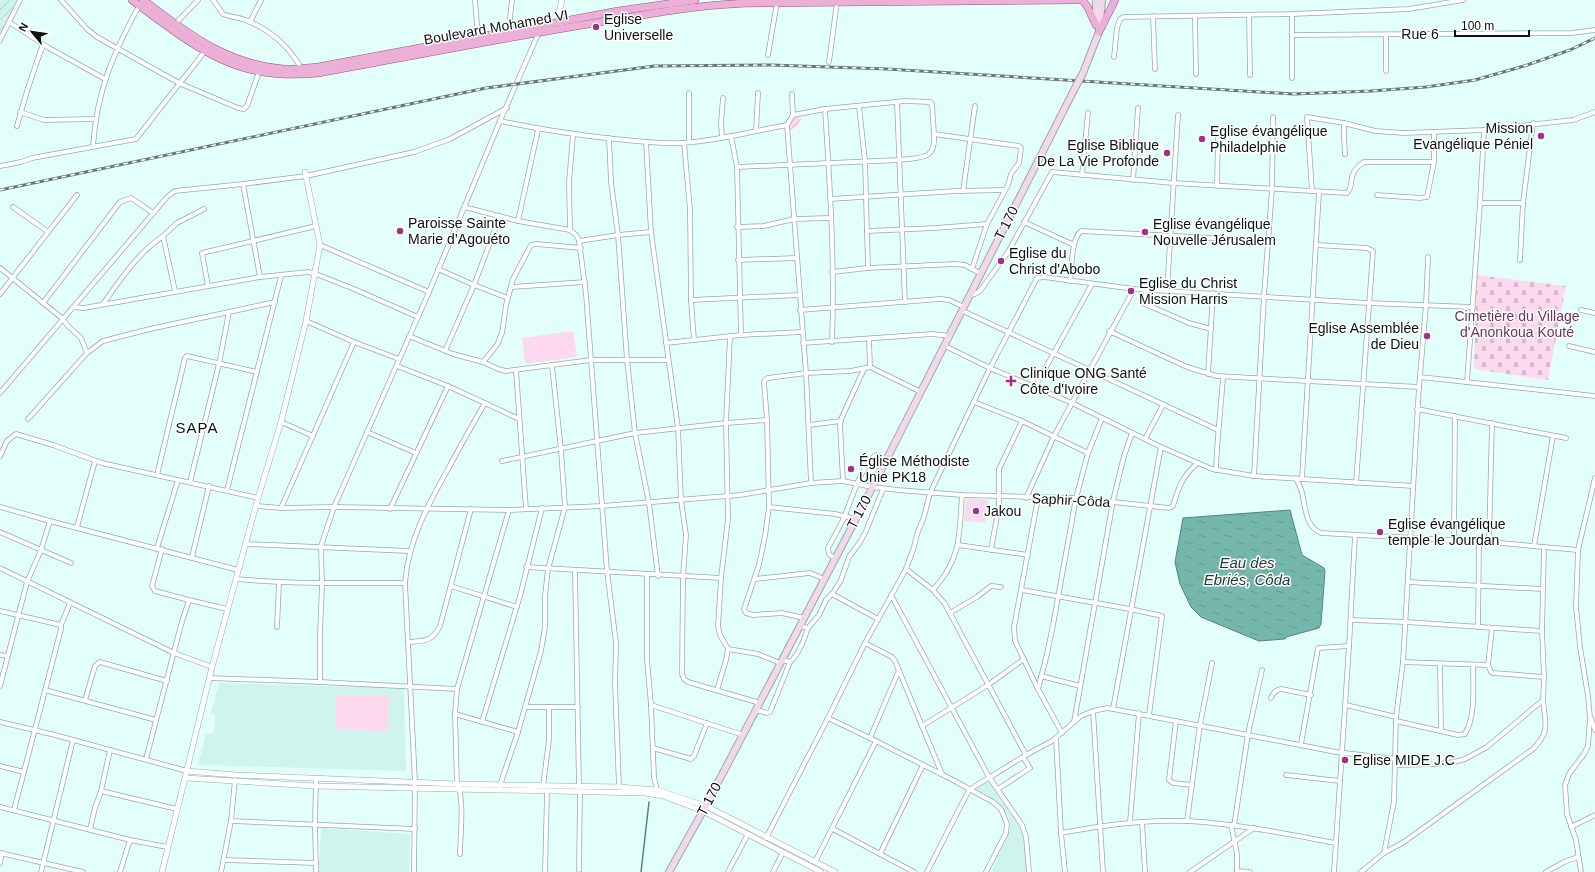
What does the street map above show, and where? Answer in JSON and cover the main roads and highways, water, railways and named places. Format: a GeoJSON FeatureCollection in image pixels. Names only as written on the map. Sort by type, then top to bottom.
{"type":"FeatureCollection","features":[{"type":"Feature","properties":{"kind":"main road","name":"Boulevard Mohamed VI"},"geometry":{"type":"LineString","coordinates":[[132,0],[141,3],[210,46],[238,60],[264,67],[286,69],[318,67],[512,31],[539,29]]}},
{"type":"Feature","properties":{"kind":"main road","name":"Boulevard Mohamed VI"},"geometry":{"type":"LineString","coordinates":[[141,3],[181,36],[236,65],[259,72],[297,75],[319,73],[684,0],[695,0]]}},
{"type":"Feature","properties":{"kind":"main road","name":"Boulevard Mohamed VI"},"geometry":{"type":"LineString","coordinates":[[561,25],[696,7],[744,3],[1077,0]]}},
{"type":"Feature","properties":{"kind":"main road"},"geometry":{"type":"LineString","coordinates":[[1082,0],[1087,6],[1098,31]]}},
{"type":"Feature","properties":{"kind":"main road"},"geometry":{"type":"LineString","coordinates":[[1096,0],[1098,31]]}},
{"type":"Feature","properties":{"kind":"main road"},"geometry":{"type":"LineString","coordinates":[[1098,31],[1102,0]]}},
{"type":"Feature","properties":{"kind":"main road"},"geometry":{"type":"LineString","coordinates":[[1098,31],[1115,0]]}},
{"type":"Feature","properties":{"kind":"main road","name":"T 170"},"geometry":{"type":"LineString","coordinates":[[669,872],[743,736],[945,346],[1083,73],[1098,31]]}},
{"type":"Feature","properties":{"kind":"water","name":"Eau des Ebriés, Côda"},"geometry":{"type":"Polygon","coordinates":[[[1290,510],[1302,555],[1324,568],[1325,571],[1321,624],[1319,628],[1286,637],[1285,639],[1259,641],[1201,617],[1191,607],[1180,584],[1175,562],[1183,518],[1290,510]]]}},
{"type":"Feature","properties":{"kind":"waterway"},"geometry":{"type":"LineString","coordinates":[[641,872],[649,802]]}},
{"type":"Feature","properties":{"kind":"railway"},"geometry":{"type":"LineString","coordinates":[[0,190],[486,88],[655,66],[771,65],[887,69],[1293,94],[1426,87],[1475,80],[1524,66],[1570,50],[1595,38]]}},
{"type":"Feature","properties":{"kind":"place","name":"Eglise Universelle"},"geometry":{"type":"Point","coordinates":[596,27]}},
{"type":"Feature","properties":{"kind":"place","name":"Mission Evangélique Péniel"},"geometry":{"type":"Point","coordinates":[1541,136]}},
{"type":"Feature","properties":{"kind":"place","name":"Eglise évangélique Philadelphie"},"geometry":{"type":"Point","coordinates":[1202,139]}},
{"type":"Feature","properties":{"kind":"place","name":"Eglise Biblique De La Vie Profonde"},"geometry":{"type":"Point","coordinates":[1167,153]}},
{"type":"Feature","properties":{"kind":"place","name":"Paroisse Sainte Marie d’Agouéto"},"geometry":{"type":"Point","coordinates":[400,231]}},
{"type":"Feature","properties":{"kind":"place","name":"Eglise évangélique Nouvelle Jérusalem"},"geometry":{"type":"Point","coordinates":[1145,232]}},
{"type":"Feature","properties":{"kind":"place","name":"Eglise du Christ d'Abobo"},"geometry":{"type":"Point","coordinates":[1001,261]}},
{"type":"Feature","properties":{"kind":"place","name":"Eglise du Christ Mission Harris"},"geometry":{"type":"Point","coordinates":[1131,291]}},
{"type":"Feature","properties":{"kind":"place","name":"Eglise Assemblée de Dieu"},"geometry":{"type":"Point","coordinates":[1427,336]}},
{"type":"Feature","properties":{"kind":"place","name":"Clinique ONG Santé Côte d'Ivoire"},"geometry":{"type":"Point","coordinates":[1011,381]}},
{"type":"Feature","properties":{"kind":"place","name":"Église Méthodiste Unie PK18"},"geometry":{"type":"Point","coordinates":[851,469]}},
{"type":"Feature","properties":{"kind":"place","name":"Jakou"},"geometry":{"type":"Point","coordinates":[976,511]}},
{"type":"Feature","properties":{"kind":"place","name":"Eglise évangélique temple le Jourdan"},"geometry":{"type":"Point","coordinates":[1380,532]}},
{"type":"Feature","properties":{"kind":"place","name":"Eglise MIDE J.C"},"geometry":{"type":"Point","coordinates":[1345,760]}},
{"type":"Feature","properties":{"kind":"district","name":"SAPA"},"geometry":{"type":"Point","coordinates":[197,428]}},
{"type":"Feature","properties":{"kind":"park label","name":"Cimetière du Village d'Anonkoua Kouté"},"geometry":{"type":"Point","coordinates":[1517,324]}}]}
